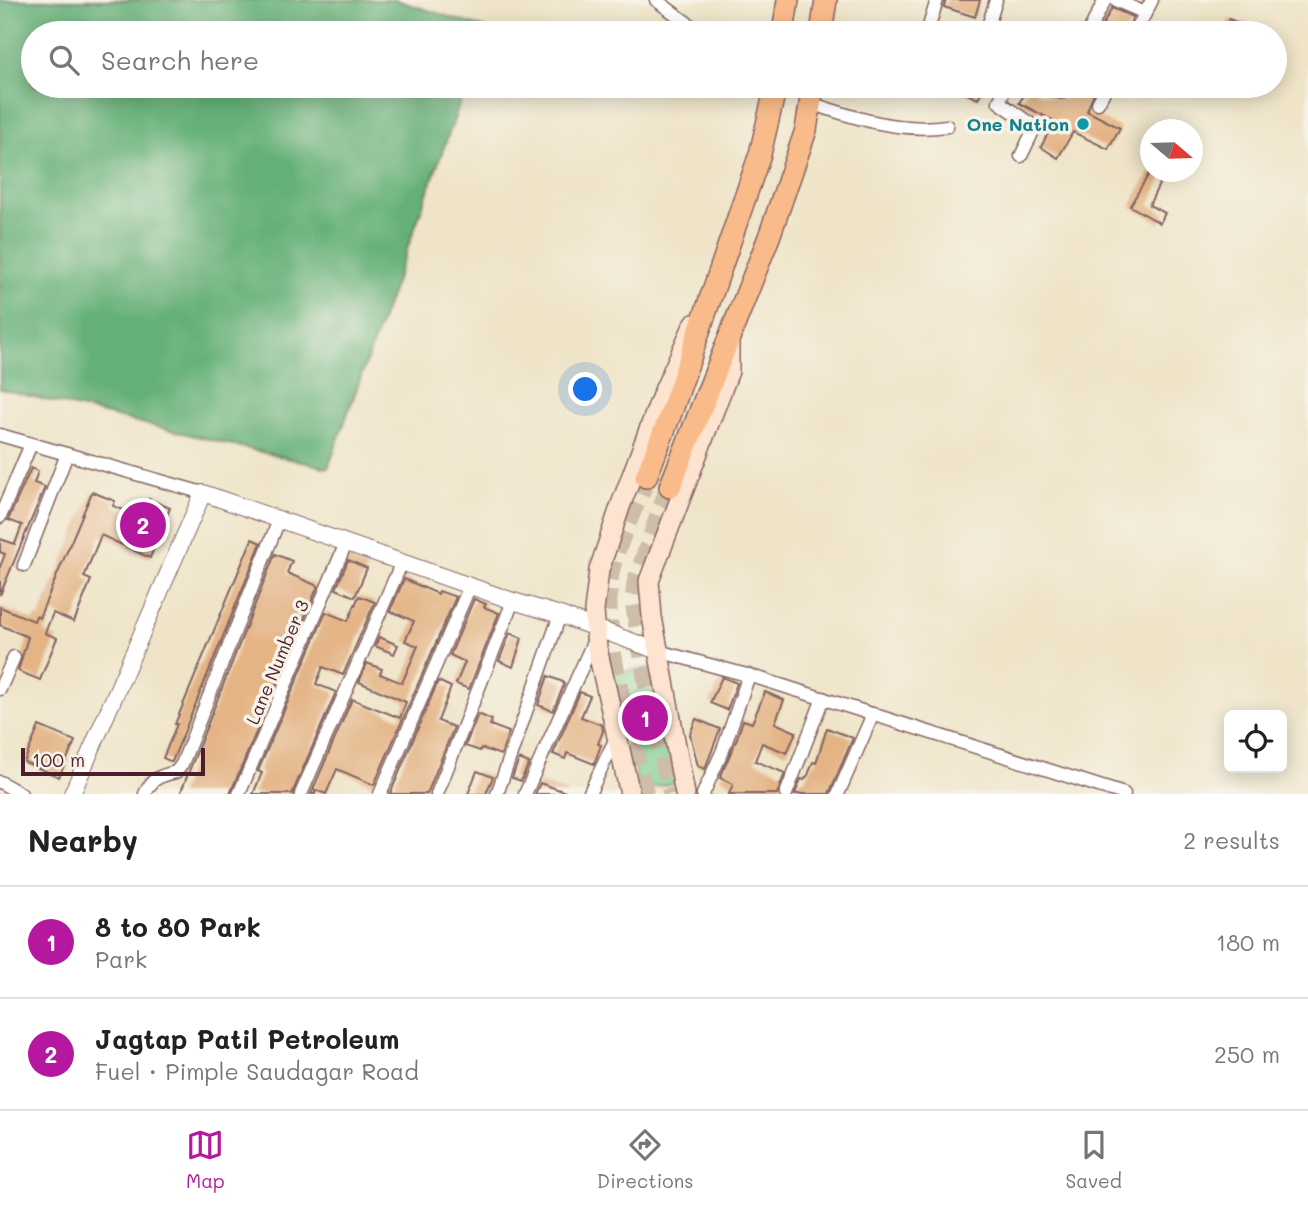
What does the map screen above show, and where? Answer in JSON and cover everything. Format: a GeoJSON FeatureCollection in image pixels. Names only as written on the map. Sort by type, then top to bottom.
{"type":"FeatureCollection","features":[{"type":"Feature","properties":{"kind":"main road"},"geometry":{"type":"LineString","coordinates":[[785,21],[788,0]]}},
{"type":"Feature","properties":{"kind":"main road"},"geometry":{"type":"LineString","coordinates":[[823,21],[826,0]]}},
{"type":"Feature","properties":{"kind":"main road"},"geometry":{"type":"LineString","coordinates":[[646,477],[671,413],[760,154],[773,98]]}},
{"type":"Feature","properties":{"kind":"main road"},"geometry":{"type":"LineString","coordinates":[[670,487],[729,341],[806,130],[810,98]]}},
{"type":"Feature","properties":{"kind":"main road"},"geometry":{"type":"LineString","coordinates":[[630,794],[597,648],[594,611],[599,570],[620,507],[680,354],[710,298]]}},
{"type":"Feature","properties":{"kind":"main road"},"geometry":{"type":"LineString","coordinates":[[685,794],[652,617],[649,581],[729,371],[729,341]]}},
{"type":"Feature","properties":{"kind":"street"},"geometry":{"type":"LineString","coordinates":[[656,0],[685,21]]}},
{"type":"Feature","properties":{"kind":"street"},"geometry":{"type":"LineString","coordinates":[[931,21],[937,0]]}},
{"type":"Feature","properties":{"kind":"street"},"geometry":{"type":"LineString","coordinates":[[990,21],[996,0]]}},
{"type":"Feature","properties":{"kind":"street"},"geometry":{"type":"LineString","coordinates":[[1094,21],[1105,0]]}},
{"type":"Feature","properties":{"kind":"street"},"geometry":{"type":"LineString","coordinates":[[1115,0],[1145,13]]}},
{"type":"Feature","properties":{"kind":"street"},"geometry":{"type":"LineString","coordinates":[[1141,21],[1152,0]]}},
{"type":"Feature","properties":{"kind":"street"},"geometry":{"type":"LineString","coordinates":[[817,98],[846,116],[879,124],[915,129],[947,126]]}},
{"type":"Feature","properties":{"kind":"street"},"geometry":{"type":"LineString","coordinates":[[1001,98],[999,102],[1035,127],[1021,156]]}},
{"type":"Feature","properties":{"kind":"street"},"geometry":{"type":"LineString","coordinates":[[1098,103],[1101,98]]}},
{"type":"Feature","properties":{"kind":"street"},"geometry":{"type":"LineString","coordinates":[[0,435],[203,493],[560,615],[596,632],[823,698],[1124,794]]}},
{"type":"Feature","properties":{"kind":"street"},"geometry":{"type":"LineString","coordinates":[[0,517],[31,444]]}},
{"type":"Feature","properties":{"kind":"street"},"geometry":{"type":"LineString","coordinates":[[24,565],[67,454]]}},
{"type":"Feature","properties":{"kind":"street"},"geometry":{"type":"LineString","coordinates":[[72,794],[203,493]]}},
{"type":"Feature","properties":{"kind":"street"},"geometry":{"type":"LineString","coordinates":[[145,794],[150,782],[157,776],[176,772],[182,764],[279,520]]}},
{"type":"Feature","properties":{"kind":"street","name":"Lane Number 3"},"geometry":{"type":"LineString","coordinates":[[239,794],[346,543]]}},
{"type":"Feature","properties":{"kind":"street"},"geometry":{"type":"LineString","coordinates":[[301,794],[402,562]]}},
{"type":"Feature","properties":{"kind":"street"},"geometry":{"type":"LineString","coordinates":[[380,794],[470,586]]}},
{"type":"Feature","properties":{"kind":"street"},"geometry":{"type":"LineString","coordinates":[[437,794],[513,601]]}},
{"type":"Feature","properties":{"kind":"street"},"geometry":{"type":"LineString","coordinates":[[497,794],[560,615]]}},
{"type":"Feature","properties":{"kind":"street"},"geometry":{"type":"LineString","coordinates":[[524,794],[596,632]]}},
{"type":"Feature","properties":{"kind":"street"},"geometry":{"type":"LineString","coordinates":[[0,689],[14,657]]}},
{"type":"Feature","properties":{"kind":"street"},"geometry":{"type":"LineString","coordinates":[[703,794],[723,750],[748,676]]}},
{"type":"Feature","properties":{"kind":"street"},"geometry":{"type":"LineString","coordinates":[[786,794],[823,698]]}},
{"type":"Feature","properties":{"kind":"street"},"geometry":{"type":"LineString","coordinates":[[838,794],[873,714]]}},
{"type":"Feature","properties":{"kind":"street"},"geometry":{"type":"LineString","coordinates":[[589,794],[617,736]]}},
{"type":"Feature","properties":{"kind":"street"},"geometry":{"type":"LineString","coordinates":[[0,782],[21,794]]}},
{"type":"Feature","properties":{"kind":"green space"},"geometry":{"type":"Polygon","coordinates":[[[0,0],[396,0],[462,21],[21,21],[21,98],[462,98],[328,468],[0,389],[0,0]]]}},
{"type":"Feature","properties":{"kind":"green space"},"geometry":{"type":"Polygon","coordinates":[[[660,666],[680,782],[639,790],[613,673],[660,666]]]}},
{"type":"Feature","properties":{"kind":"building"},"geometry":{"type":"Polygon","coordinates":[[[946,0],[980,0],[975,17],[944,7],[946,0]]]}},
{"type":"Feature","properties":{"kind":"building"},"geometry":{"type":"Polygon","coordinates":[[[1112,8],[1133,17],[1131,21],[1105,21],[1112,8]]]}},
{"type":"Feature","properties":{"kind":"building","name":"One Nation"},"geometry":{"type":"Polygon","coordinates":[[[1022,98],[1092,98],[1087,111],[1120,128],[1108,149],[1073,132],[1058,158],[1041,147],[1054,121],[1019,103],[1022,98]]]}},
{"type":"Feature","properties":{"kind":"building"},"geometry":{"type":"Polygon","coordinates":[[[1144,182],[1160,182],[1149,205],[1165,213],[1160,223],[1130,206],[1144,182]]]}},
{"type":"Feature","properties":{"kind":"building"},"geometry":{"type":"Polygon","coordinates":[[[31,468],[38,471],[34,483],[45,487],[0,595],[0,567],[5,554],[0,552],[0,539],[15,544],[22,525],[8,520],[31,468]]]}},
{"type":"Feature","properties":{"kind":"building"},"geometry":{"type":"Polygon","coordinates":[[[92,492],[115,501],[113,506],[142,517],[149,499],[170,508],[150,558],[101,535],[84,577],[91,580],[74,622],[53,613],[45,633],[57,638],[40,680],[18,671],[28,637],[0,625],[0,607],[34,621],[36,616],[39,618],[92,492]]]}},
{"type":"Feature","properties":{"kind":"building"},"geometry":{"type":"Polygon","coordinates":[[[252,539],[261,543],[172,762],[163,758],[175,724],[252,539]]]}},
{"type":"Feature","properties":{"kind":"building"},"geometry":{"type":"Polygon","coordinates":[[[275,554],[292,561],[287,573],[318,586],[230,794],[180,794],[275,554]]]}},
{"type":"Feature","properties":{"kind":"building"},"geometry":{"type":"Polygon","coordinates":[[[348,560],[367,568],[355,597],[336,589],[348,560]]]}},
{"type":"Feature","properties":{"kind":"building"},"geometry":{"type":"Polygon","coordinates":[[[404,579],[438,594],[439,591],[456,597],[374,785],[337,769],[326,794],[315,790],[315,794],[311,794],[352,699],[400,718],[406,702],[359,682],[367,663],[382,669],[380,674],[402,683],[418,646],[405,641],[414,621],[390,611],[404,579]]]}},
{"type":"Feature","properties":{"kind":"building"},"geometry":{"type":"Polygon","coordinates":[[[359,596],[375,602],[343,675],[323,667],[316,684],[336,692],[292,794],[253,794],[262,773],[258,771],[326,612],[348,621],[359,596]]]}},
{"type":"Feature","properties":{"kind":"building"},"geometry":{"type":"Polygon","coordinates":[[[474,599],[499,613],[469,689],[456,684],[465,662],[450,655],[474,599]]]}},
{"type":"Feature","properties":{"kind":"building"},"geometry":{"type":"Polygon","coordinates":[[[510,633],[522,638],[513,667],[499,661],[510,633]]]}},
{"type":"Feature","properties":{"kind":"building"},"geometry":{"type":"Polygon","coordinates":[[[379,637],[398,645],[394,654],[375,646],[379,637]]]}},
{"type":"Feature","properties":{"kind":"building"},"geometry":{"type":"Polygon","coordinates":[[[548,676],[563,682],[564,685],[553,711],[538,705],[548,676]]]}},
{"type":"Feature","properties":{"kind":"building"},"geometry":{"type":"Polygon","coordinates":[[[722,677],[737,683],[727,710],[710,703],[722,677]]]}},
{"type":"Feature","properties":{"kind":"building"},"geometry":{"type":"Polygon","coordinates":[[[438,681],[451,687],[438,721],[454,727],[427,794],[390,794],[438,681]]]}},
{"type":"Feature","properties":{"kind":"building"},"geometry":{"type":"Polygon","coordinates":[[[580,692],[590,696],[581,717],[602,725],[603,731],[598,744],[601,745],[594,764],[567,753],[565,759],[553,754],[580,692]]]}},
{"type":"Feature","properties":{"kind":"building"},"geometry":{"type":"Polygon","coordinates":[[[765,692],[784,700],[775,723],[796,732],[787,753],[762,743],[755,761],[785,773],[777,794],[729,794],[733,784],[720,778],[743,720],[752,723],[765,692]]]}},
{"type":"Feature","properties":{"kind":"building"},"geometry":{"type":"Polygon","coordinates":[[[478,714],[492,720],[490,725],[509,732],[501,755],[465,746],[478,714]]]}},
{"type":"Feature","properties":{"kind":"building"},"geometry":{"type":"Polygon","coordinates":[[[696,719],[720,729],[705,769],[698,766],[690,734],[696,719]]]}},
{"type":"Feature","properties":{"kind":"building"},"geometry":{"type":"Polygon","coordinates":[[[39,726],[75,741],[59,777],[24,762],[39,726]]]}},
{"type":"Feature","properties":{"kind":"building"},"geometry":{"type":"Polygon","coordinates":[[[827,728],[853,738],[829,794],[795,794],[801,779],[804,780],[808,775],[813,762],[816,763],[827,728]]]}},
{"type":"Feature","properties":{"kind":"building"},"geometry":{"type":"Polygon","coordinates":[[[519,759],[529,763],[521,781],[512,778],[519,759]]]}},
{"type":"Feature","properties":{"kind":"building"},"geometry":{"type":"Polygon","coordinates":[[[477,771],[493,777],[486,794],[468,794],[477,771]]]}},
{"type":"Feature","properties":{"kind":"building"},"geometry":{"type":"Polygon","coordinates":[[[540,783],[568,793],[535,794],[540,783]]]}},
{"type":"Feature","properties":{"kind":"tunnel"},"geometry":{"type":"LineString","coordinates":[[644,794],[616,677],[607,614],[612,561],[646,477]]}},
{"type":"Feature","properties":{"kind":"tunnel"},"geometry":{"type":"LineString","coordinates":[[670,487],[637,583],[635,601],[650,694],[673,794]]}},
{"type":"Feature","properties":{"kind":"place","name":"One Nation"},"geometry":{"type":"Point","coordinates":[1083,124]}},
{"type":"Feature","properties":{"kind":"place","name":"Jagtap Patil Petroleum"},"geometry":{"type":"Point","coordinates":[143,525]}},
{"type":"Feature","properties":{"kind":"place","name":"8 to 80 Park"},"geometry":{"type":"Point","coordinates":[645,718]}}]}
